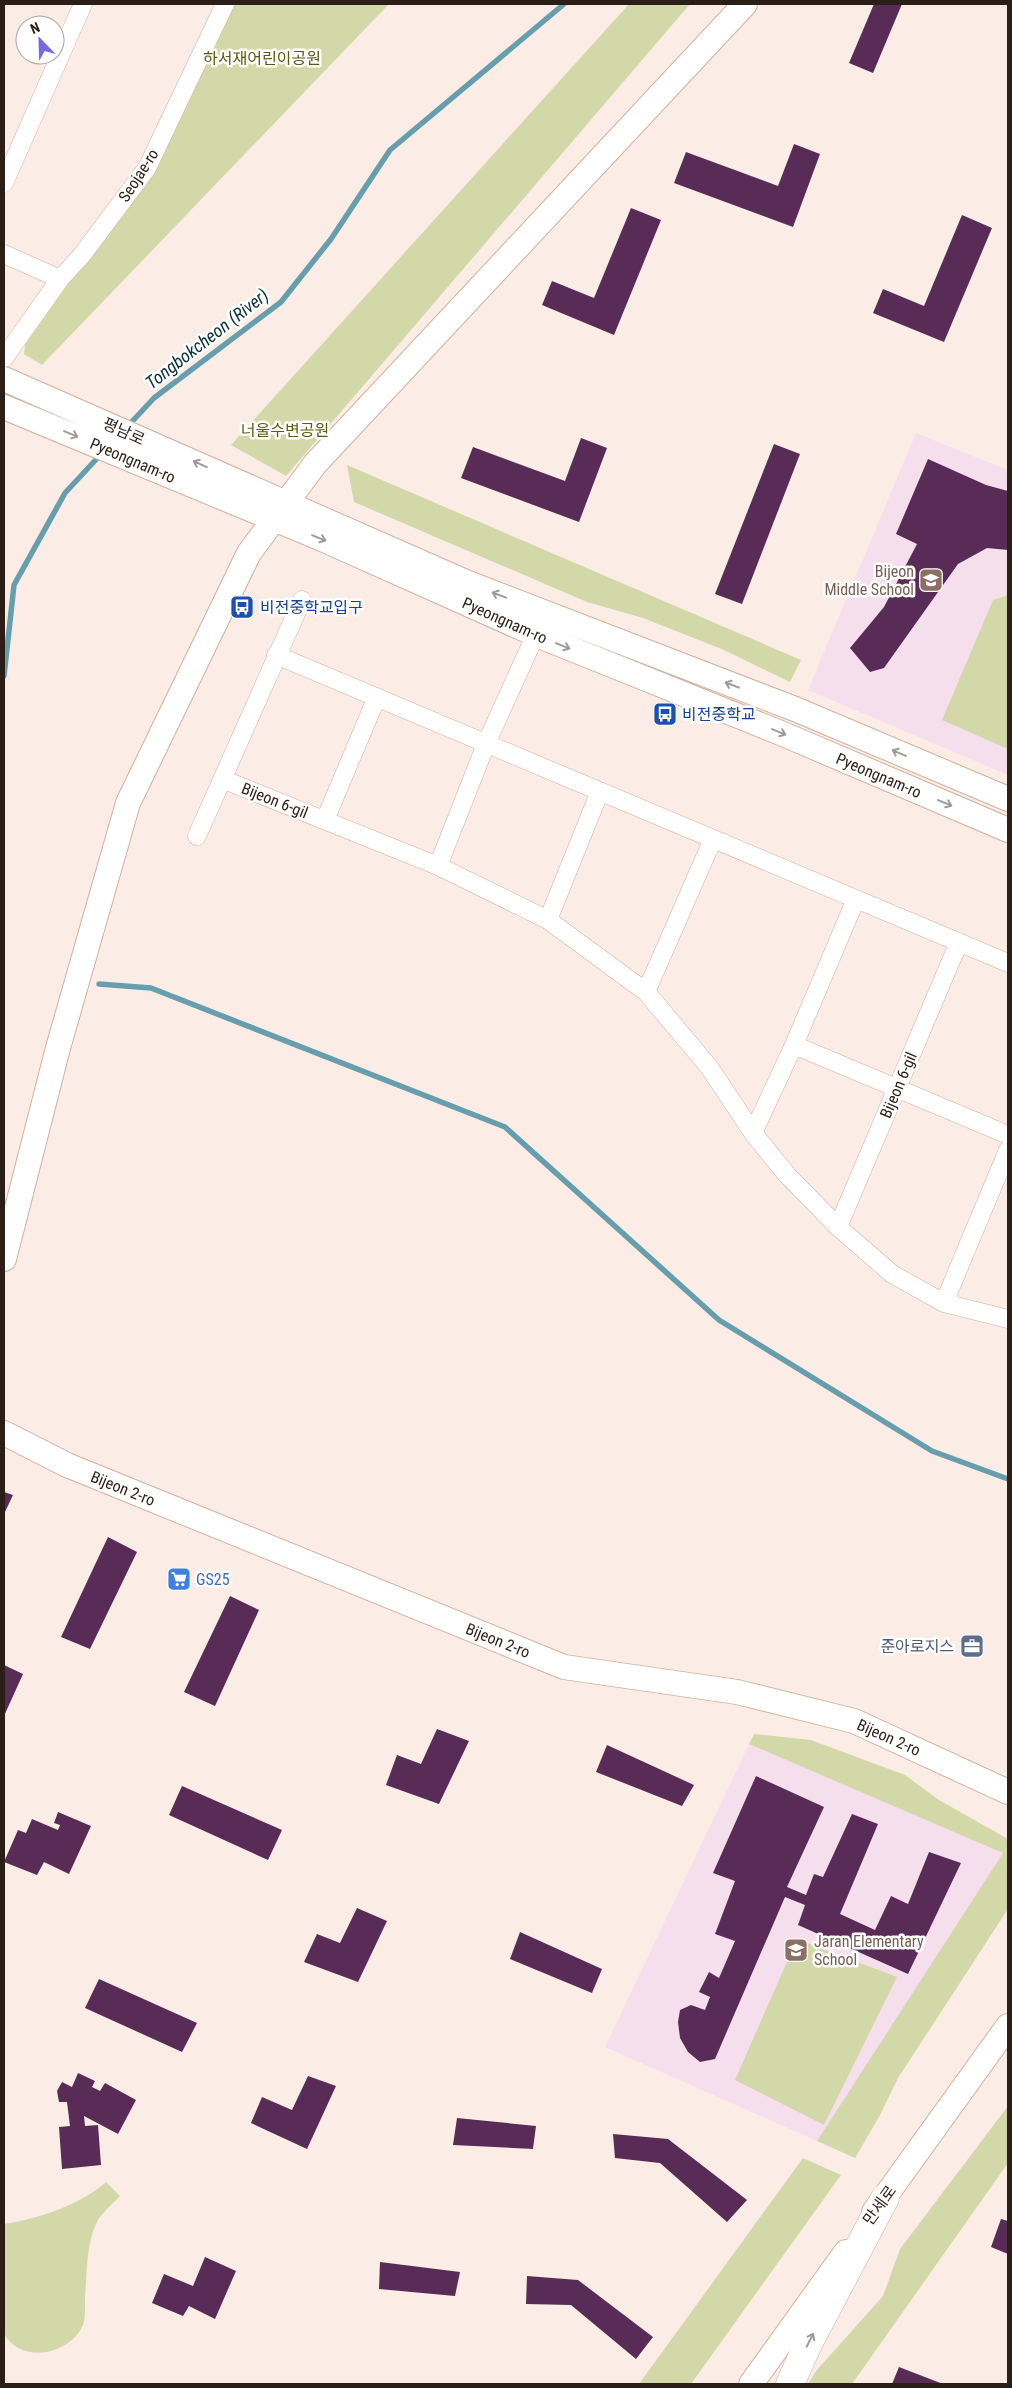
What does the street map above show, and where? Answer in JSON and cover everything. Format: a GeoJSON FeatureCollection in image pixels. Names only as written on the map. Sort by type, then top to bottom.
{"type":"FeatureCollection","features":[{"type":"Feature","properties":{"kind":"main road"},"geometry":{"type":"LineString","coordinates":[[790,2384],[809,2342],[885,2198]]}},
{"type":"Feature","properties":{"kind":"street"},"geometry":{"type":"LineString","coordinates":[[4,183],[83,4]]}},
{"type":"Feature","properties":{"kind":"street","name":"Seojae-ro"},"geometry":{"type":"LineString","coordinates":[[4,358],[60,279],[82,255],[147,168],[225,4]]}},
{"type":"Feature","properties":{"kind":"street"},"geometry":{"type":"LineString","coordinates":[[4,1259],[58,1048],[128,803],[249,553],[315,464],[745,4]]}},
{"type":"Feature","properties":{"kind":"street"},"geometry":{"type":"LineString","coordinates":[[4,254],[60,279]]}},
{"type":"Feature","properties":{"kind":"street","name":"평남로"},"geometry":{"type":"LineString","coordinates":[[4,379],[244,483],[280,512]]}},
{"type":"Feature","properties":{"kind":"street","name":"Pyeongnam-ro"},"geometry":{"type":"LineString","coordinates":[[4,407],[177,479],[280,512],[536,635],[783,734],[1008,830]]}},
{"type":"Feature","properties":{"kind":"street"},"geometry":{"type":"LineString","coordinates":[[280,512],[795,709],[1008,799]]}},
{"type":"Feature","properties":{"kind":"street","name":"Bijeon 6-gil"},"geometry":{"type":"LineString","coordinates":[[302,600],[222,779],[438,866],[548,920],[646,992],[710,1067],[753,1133],[787,1175],[838,1227],[892,1274],[944,1303],[1008,1319]]}},
{"type":"Feature","properties":{"kind":"street"},"geometry":{"type":"LineString","coordinates":[[438,866],[486,744],[536,635],[544,612]]}},
{"type":"Feature","properties":{"kind":"street"},"geometry":{"type":"LineString","coordinates":[[276,655],[1008,963]]}},
{"type":"Feature","properties":{"kind":"street"},"geometry":{"type":"LineString","coordinates":[[325,820],[376,697]]}},
{"type":"Feature","properties":{"kind":"street"},"geometry":{"type":"LineString","coordinates":[[197,836],[222,779]]}},
{"type":"Feature","properties":{"kind":"street"},"geometry":{"type":"LineString","coordinates":[[548,920],[600,791]]}},
{"type":"Feature","properties":{"kind":"street"},"geometry":{"type":"LineString","coordinates":[[646,992],[713,839]]}},
{"type":"Feature","properties":{"kind":"street"},"geometry":{"type":"LineString","coordinates":[[753,1133],[794,1045],[856,899]]}},
{"type":"Feature","properties":{"kind":"street","name":"Bijeon 6-gil"},"geometry":{"type":"LineString","coordinates":[[838,1227],[959,942]]}},
{"type":"Feature","properties":{"kind":"street"},"geometry":{"type":"LineString","coordinates":[[794,1045],[1008,1135]]}},
{"type":"Feature","properties":{"kind":"street"},"geometry":{"type":"LineString","coordinates":[[944,1303],[1008,1150]]}},
{"type":"Feature","properties":{"kind":"street","name":"Bijeon 2-ro"},"geometry":{"type":"LineString","coordinates":[[4,1432],[67,1465],[564,1667],[737,1692],[854,1721],[1008,1792]]}},
{"type":"Feature","properties":{"kind":"street","name":"만세로"},"geometry":{"type":"LineString","coordinates":[[751,2384],[1008,2026]]}},
{"type":"Feature","properties":{"kind":"shaded area","name":"Bijeon Middle School"},"geometry":{"type":"Polygon","coordinates":[[[916,433],[1008,470],[1008,775],[808,690],[916,433]]]}},
{"type":"Feature","properties":{"kind":"shaded area","name":"Jaran Elementary School"},"geometry":{"type":"Polygon","coordinates":[[[749,1744],[1004,1853],[817,2141],[605,2047],[749,1744]]]}},
{"type":"Feature","properties":{"kind":"green space","name":"하서재어린이공원"},"geometry":{"type":"Polygon","coordinates":[[[228,4],[389,4],[42,365],[24,354],[25,345],[152,166],[228,4]]]}},
{"type":"Feature","properties":{"kind":"green space","name":"너울수변공원"},"geometry":{"type":"Polygon","coordinates":[[[629,4],[690,4],[286,476],[231,445],[629,4]]]}},
{"type":"Feature","properties":{"kind":"green space"},"geometry":{"type":"Polygon","coordinates":[[[347,465],[801,660],[790,682],[724,650],[643,618],[587,602],[354,502],[347,465]]]}},
{"type":"Feature","properties":{"kind":"green space"},"geometry":{"type":"Polygon","coordinates":[[[1008,595],[1008,749],[942,720],[993,600],[1008,595]]]}},
{"type":"Feature","properties":{"kind":"green space"},"geometry":{"type":"Polygon","coordinates":[[[754,1734],[811,1740],[905,1775],[939,1800],[1008,1839],[1008,1909],[898,2078],[879,2117],[855,2158],[817,2141],[1003,1853],[749,1744],[754,1734]]]}},
{"type":"Feature","properties":{"kind":"green space"},"geometry":{"type":"Polygon","coordinates":[[[797,1939],[897,1977],[824,2125],[735,2080],[797,1939]]]}},
{"type":"Feature","properties":{"kind":"green space"},"geometry":{"type":"Polygon","coordinates":[[[1008,2106],[1008,2163],[852,2384],[808,2384],[816,2371],[883,2296],[900,2249],[1008,2106]]]}},
{"type":"Feature","properties":{"kind":"green space"},"geometry":{"type":"Polygon","coordinates":[[[803,2158],[841,2175],[691,2384],[639,2384],[803,2158]]]}},
{"type":"Feature","properties":{"kind":"green space"},"geometry":{"type":"Polygon","coordinates":[[[106,2182],[120,2196],[99,2218],[93,2231],[89,2249],[85,2317],[82,2327],[75,2337],[56,2349],[44,2352],[21,2350],[4,2334],[4,2224],[31,2219],[58,2210],[84,2198],[106,2182]]]}},
{"type":"Feature","properties":{"kind":"building"},"geometry":{"type":"Polygon","coordinates":[[[874,4],[902,4],[873,73],[849,63],[874,4]]]}},
{"type":"Feature","properties":{"kind":"building"},"geometry":{"type":"Polygon","coordinates":[[[794,144],[820,154],[793,227],[674,183],[686,152],[778,186],[794,144]]]}},
{"type":"Feature","properties":{"kind":"building"},"geometry":{"type":"Polygon","coordinates":[[[631,208],[661,220],[614,335],[542,305],[552,281],[594,298],[631,208]]]}},
{"type":"Feature","properties":{"kind":"building"},"geometry":{"type":"Polygon","coordinates":[[[962,215],[992,228],[944,342],[873,313],[883,289],[924,306],[962,215]]]}},
{"type":"Feature","properties":{"kind":"building"},"geometry":{"type":"Polygon","coordinates":[[[581,438],[607,448],[579,522],[461,478],[473,447],[565,481],[581,438]]]}},
{"type":"Feature","properties":{"kind":"building"},"geometry":{"type":"Polygon","coordinates":[[[774,444],[800,454],[742,604],[715,594],[774,444]]]}},
{"type":"Feature","properties":{"kind":"building"},"geometry":{"type":"Polygon","coordinates":[[[928,459],[986,485],[1008,491],[1008,550],[987,548],[958,564],[884,668],[870,672],[850,648],[884,607],[917,544],[896,534],[928,459]]]}},
{"type":"Feature","properties":{"kind":"building"},"geometry":{"type":"Polygon","coordinates":[[[4,1492],[13,1495],[4,1514],[4,1492]]]}},
{"type":"Feature","properties":{"kind":"building"},"geometry":{"type":"Polygon","coordinates":[[[108,1537],[137,1552],[90,1649],[61,1637],[108,1537]]]}},
{"type":"Feature","properties":{"kind":"building"},"geometry":{"type":"Polygon","coordinates":[[[230,1596],[259,1610],[215,1706],[184,1692],[230,1596]]]}},
{"type":"Feature","properties":{"kind":"building"},"geometry":{"type":"Polygon","coordinates":[[[4,1665],[23,1674],[4,1716],[4,1665]]]}},
{"type":"Feature","properties":{"kind":"building"},"geometry":{"type":"Polygon","coordinates":[[[437,1729],[469,1741],[439,1804],[386,1785],[397,1755],[421,1764],[437,1729]]]}},
{"type":"Feature","properties":{"kind":"building"},"geometry":{"type":"Polygon","coordinates":[[[607,1745],[694,1785],[682,1806],[596,1772],[607,1745]]]}},
{"type":"Feature","properties":{"kind":"building"},"geometry":{"type":"Polygon","coordinates":[[[756,1776],[824,1807],[787,1887],[806,1895],[814,1874],[823,1877],[852,1814],[878,1824],[840,1914],[875,1930],[891,1896],[908,1904],[929,1852],[961,1863],[908,1974],[798,1925],[805,1905],[785,1897],[715,2059],[700,2062],[688,2052],[680,2038],[678,2022],[680,2010],[691,2005],[705,2010],[710,1997],[699,1992],[709,1972],[719,1978],[735,1941],[715,1934],[735,1881],[713,1873],[756,1776]]]}},
{"type":"Feature","properties":{"kind":"building"},"geometry":{"type":"Polygon","coordinates":[[[182,1786],[282,1830],[268,1860],[169,1815],[182,1786]]]}},
{"type":"Feature","properties":{"kind":"building"},"geometry":{"type":"Polygon","coordinates":[[[58,1812],[91,1826],[69,1874],[44,1862],[37,1875],[4,1862],[18,1830],[26,1833],[32,1819],[58,1830],[60,1825],[54,1823],[58,1812]]]}},
{"type":"Feature","properties":{"kind":"building"},"geometry":{"type":"Polygon","coordinates":[[[357,1908],[387,1921],[358,1982],[304,1962],[317,1934],[340,1943],[357,1908]]]}},
{"type":"Feature","properties":{"kind":"building"},"geometry":{"type":"Polygon","coordinates":[[[520,1932],[602,1969],[592,1993],[510,1959],[520,1932]]]}},
{"type":"Feature","properties":{"kind":"building"},"geometry":{"type":"Polygon","coordinates":[[[99,1979],[197,2023],[182,2052],[85,2008],[99,1979]]]}},
{"type":"Feature","properties":{"kind":"building"},"geometry":{"type":"Polygon","coordinates":[[[78,2073],[95,2081],[92,2087],[100,2091],[105,2083],[136,2100],[118,2134],[84,2116],[85,2126],[98,2125],[101,2165],[62,2169],[59,2127],[70,2126],[67,2102],[59,2102],[57,2091],[62,2082],[72,2087],[78,2073]]]}},
{"type":"Feature","properties":{"kind":"building"},"geometry":{"type":"Polygon","coordinates":[[[308,2076],[336,2086],[307,2149],[251,2123],[262,2097],[292,2110],[308,2076]]]}},
{"type":"Feature","properties":{"kind":"building"},"geometry":{"type":"Polygon","coordinates":[[[457,2118],[536,2126],[533,2149],[453,2145],[457,2118]]]}},
{"type":"Feature","properties":{"kind":"building"},"geometry":{"type":"Polygon","coordinates":[[[613,2134],[668,2139],[747,2200],[727,2222],[660,2163],[615,2158],[613,2134]]]}},
{"type":"Feature","properties":{"kind":"building"},"geometry":{"type":"Polygon","coordinates":[[[1001,2219],[1008,2221],[1008,2254],[991,2247],[1001,2219]]]}},
{"type":"Feature","properties":{"kind":"building"},"geometry":{"type":"Polygon","coordinates":[[[205,2257],[236,2271],[215,2319],[189,2306],[183,2316],[152,2303],[164,2274],[193,2286],[205,2257]]]}},
{"type":"Feature","properties":{"kind":"building"},"geometry":{"type":"Polygon","coordinates":[[[380,2262],[460,2272],[455,2296],[379,2289],[380,2262]]]}},
{"type":"Feature","properties":{"kind":"building"},"geometry":{"type":"Polygon","coordinates":[[[527,2276],[578,2280],[653,2337],[636,2359],[571,2305],[526,2304],[527,2276]]]}},
{"type":"Feature","properties":{"kind":"building"},"geometry":{"type":"Polygon","coordinates":[[[899,2367],[943,2384],[892,2384],[899,2367]]]}},
{"type":"Feature","properties":{"kind":"waterway","name":"Tongbokcheon (River)"},"geometry":{"type":"LineString","coordinates":[[127,427],[154,398],[281,302],[331,239],[390,150],[564,4]]}},
{"type":"Feature","properties":{"kind":"waterway","name":"Tongbokcheon (River)"},"geometry":{"type":"LineString","coordinates":[[4,676],[14,585],[65,493],[102,453]]}},
{"type":"Feature","properties":{"kind":"waterway"},"geometry":{"type":"LineString","coordinates":[[99,984],[151,988],[505,1127],[719,1320],[932,1451],[1008,1479]]}},
{"type":"Feature","properties":{"kind":"place","name":"Bijeon Middle School"},"geometry":{"type":"Point","coordinates":[931,580]}},
{"type":"Feature","properties":{"kind":"place","name":"비전중학교입구"},"geometry":{"type":"Point","coordinates":[242,607]}},
{"type":"Feature","properties":{"kind":"place","name":"비전중학교"},"geometry":{"type":"Point","coordinates":[665,714]}},
{"type":"Feature","properties":{"kind":"place","name":"GS25"},"geometry":{"type":"Point","coordinates":[179,1579]}},
{"type":"Feature","properties":{"kind":"place","name":"준아로지스"},"geometry":{"type":"Point","coordinates":[972,1646]}},
{"type":"Feature","properties":{"kind":"place","name":"Jaran Elementary School"},"geometry":{"type":"Point","coordinates":[796,1950]}}]}
